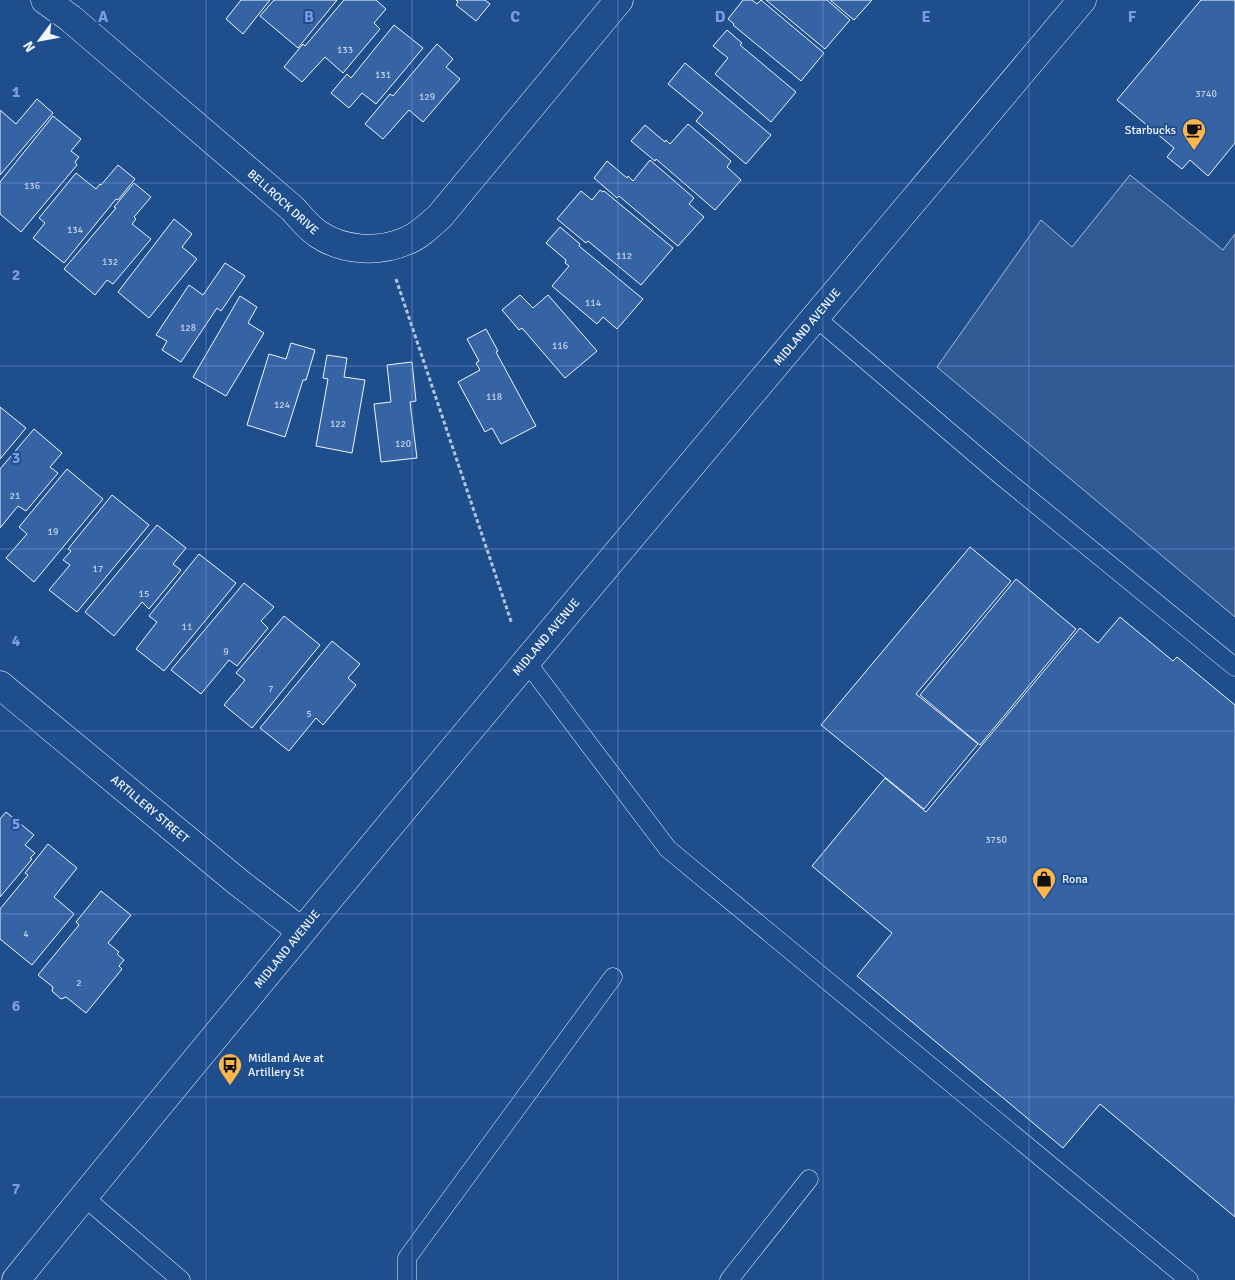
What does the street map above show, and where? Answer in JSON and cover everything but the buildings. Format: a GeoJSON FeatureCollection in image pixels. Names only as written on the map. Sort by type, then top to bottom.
{"type":"FeatureCollection","features":[{"type":"Feature","properties":{"kind":"main road","name":"BELLROCK DRIVE"},"geometry":{"type":"LineString","coordinates":[[46,0],[70,18],[286,202],[318,234],[339,244],[362,249],[385,248],[408,241],[440,216],[619,0]]}},
{"type":"Feature","properties":{"kind":"main road","name":"MIDLAND AVENUE"},"geometry":{"type":"LineString","coordinates":[[16,1280],[526,661],[1082,0]]}},
{"type":"Feature","properties":{"kind":"main road","name":"ARTILLERY STREET"},"geometry":{"type":"LineString","coordinates":[[0,685],[238,882],[302,931]]}},
{"type":"Feature","properties":{"kind":"lane"},"geometry":{"type":"LineString","coordinates":[[815,317],[1000,476],[1235,667]]}},
{"type":"Feature","properties":{"kind":"lane"},"geometry":{"type":"LineString","coordinates":[[526,661],[668,849],[1189,1280]]}},
{"type":"Feature","properties":{"kind":"lane"},"geometry":{"type":"LineString","coordinates":[[407,1280],[407,1258],[613,977]]}},
{"type":"Feature","properties":{"kind":"lane"},"geometry":{"type":"LineString","coordinates":[[729,1280],[810,1179]]}},
{"type":"Feature","properties":{"kind":"lane"},"geometry":{"type":"LineString","coordinates":[[84,1197],[181,1280]]}},
{"type":"Feature","properties":{"kind":"path"},"geometry":{"type":"LineString","coordinates":[[385,248],[526,661]]}},
{"type":"Feature","properties":{"kind":"shaded area"},"geometry":{"type":"Polygon","coordinates":[[[1130,175],[1223,250],[1235,234],[1235,617],[937,367],[1041,220],[1072,247],[1130,175]]]}},
{"type":"Feature","properties":{"kind":"place","name":"Starbucks"},"geometry":{"type":"Point","coordinates":[1194,151]}},
{"type":"Feature","properties":{"kind":"place","name":"Rona"},"geometry":{"type":"Point","coordinates":[1044,900]}},
{"type":"Feature","properties":{"kind":"place","name":"Midland Ave at Artillery St"},"geometry":{"type":"Point","coordinates":[230,1086]}}]}
